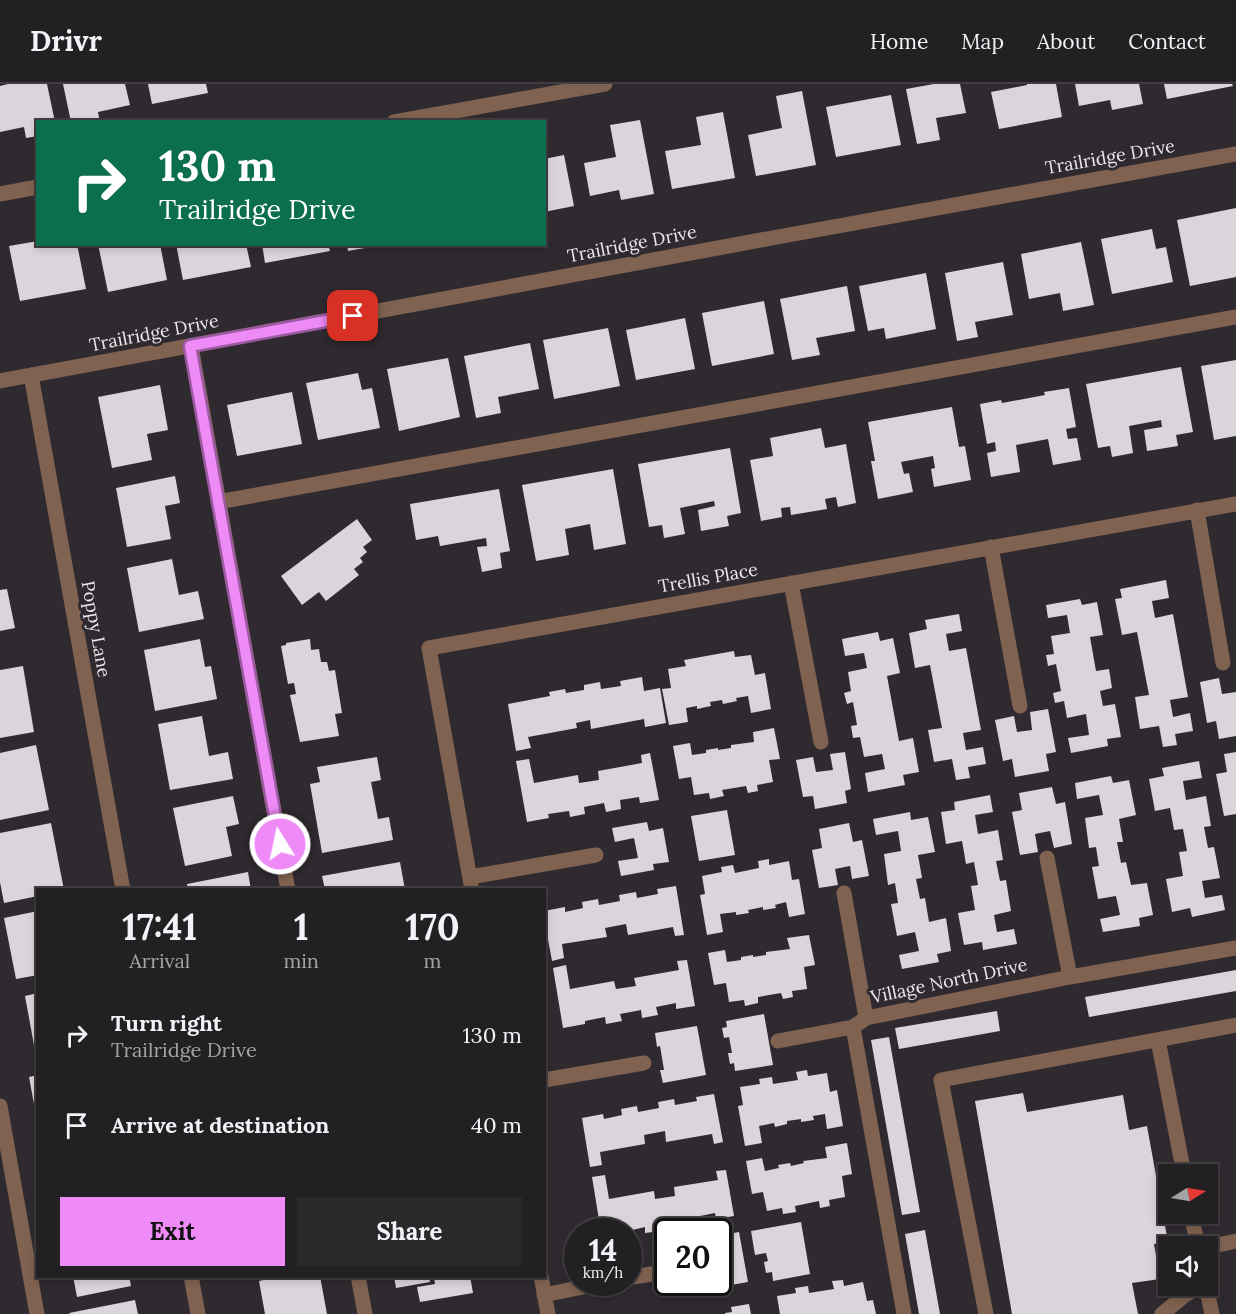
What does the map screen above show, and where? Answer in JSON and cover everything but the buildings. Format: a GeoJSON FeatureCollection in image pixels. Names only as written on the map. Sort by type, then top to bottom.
{"type":"FeatureCollection","features":[{"type":"Feature","properties":{"kind":"street"},"geometry":{"type":"LineString","coordinates":[[405,120],[605,84]]}},
{"type":"Feature","properties":{"kind":"street","name":"Trailridge Drive"},"geometry":{"type":"LineString","coordinates":[[0,381],[1236,154]]}},
{"type":"Feature","properties":{"kind":"street"},"geometry":{"type":"LineString","coordinates":[[0,194],[36,188]]}},
{"type":"Feature","properties":{"kind":"street"},"geometry":{"type":"LineString","coordinates":[[218,502],[1236,317]]}},
{"type":"Feature","properties":{"kind":"street"},"geometry":{"type":"LineString","coordinates":[[190,346],[288,888]]}},
{"type":"Feature","properties":{"kind":"street","name":"Poppy Lane"},"geometry":{"type":"LineString","coordinates":[[31,375],[123,888]]}},
{"type":"Feature","properties":{"kind":"street","name":"Trellis Place"},"geometry":{"type":"LineString","coordinates":[[471,883],[429,648],[1236,504]]}},
{"type":"Feature","properties":{"kind":"street"},"geometry":{"type":"LineString","coordinates":[[1197,510],[1223,663]]}},
{"type":"Feature","properties":{"kind":"street"},"geometry":{"type":"LineString","coordinates":[[991,547],[1020,706]]}},
{"type":"Feature","properties":{"kind":"street"},"geometry":{"type":"LineString","coordinates":[[791,583],[821,742]]}},
{"type":"Feature","properties":{"kind":"street"},"geometry":{"type":"LineString","coordinates":[[471,883],[596,855]]}},
{"type":"Feature","properties":{"kind":"street"},"geometry":{"type":"LineString","coordinates":[[1047,858],[1070,976]]}},
{"type":"Feature","properties":{"kind":"street"},"geometry":{"type":"LineString","coordinates":[[844,893],[860,1023],[904,1314]]}},
{"type":"Feature","properties":{"kind":"street","name":"Village North Drive"},"geometry":{"type":"LineString","coordinates":[[778,1041],[1070,976],[1236,948]]}},
{"type":"Feature","properties":{"kind":"street"},"geometry":{"type":"LineString","coordinates":[[986,1314],[941,1080],[1236,1025]]}},
{"type":"Feature","properties":{"kind":"street"},"geometry":{"type":"LineString","coordinates":[[1158,1040],[1182,1164]]}},
{"type":"Feature","properties":{"kind":"street"},"geometry":{"type":"LineString","coordinates":[[546,1080],[644,1063]]}},
{"type":"Feature","properties":{"kind":"street"},"geometry":{"type":"LineString","coordinates":[[0,1106],[37,1314]]}},
{"type":"Feature","properties":{"kind":"street"},"geometry":{"type":"LineString","coordinates":[[1218,1245],[1236,1242]]}},
{"type":"Feature","properties":{"kind":"street"},"geometry":{"type":"LineString","coordinates":[[191,1278],[198,1314]]}},
{"type":"Feature","properties":{"kind":"street"},"geometry":{"type":"LineString","coordinates":[[358,1278],[365,1314]]}},
{"type":"Feature","properties":{"kind":"street"},"geometry":{"type":"LineString","coordinates":[[541,1278],[548,1314]]}},
{"type":"Feature","properties":{"kind":"street"},"geometry":{"type":"LineString","coordinates":[[544,1295],[564,1291]]}},
{"type":"Feature","properties":{"kind":"street"},"geometry":{"type":"LineString","coordinates":[[1162,1314],[1184,1296]]}},
{"type":"Feature","properties":{"kind":"street"},"geometry":{"type":"LineString","coordinates":[[1208,1296],[1212,1314]]}},
{"type":"Feature","properties":{"kind":"route"},"geometry":{"type":"LineString","coordinates":[[280,844],[190,346],[353,316]]}}]}
